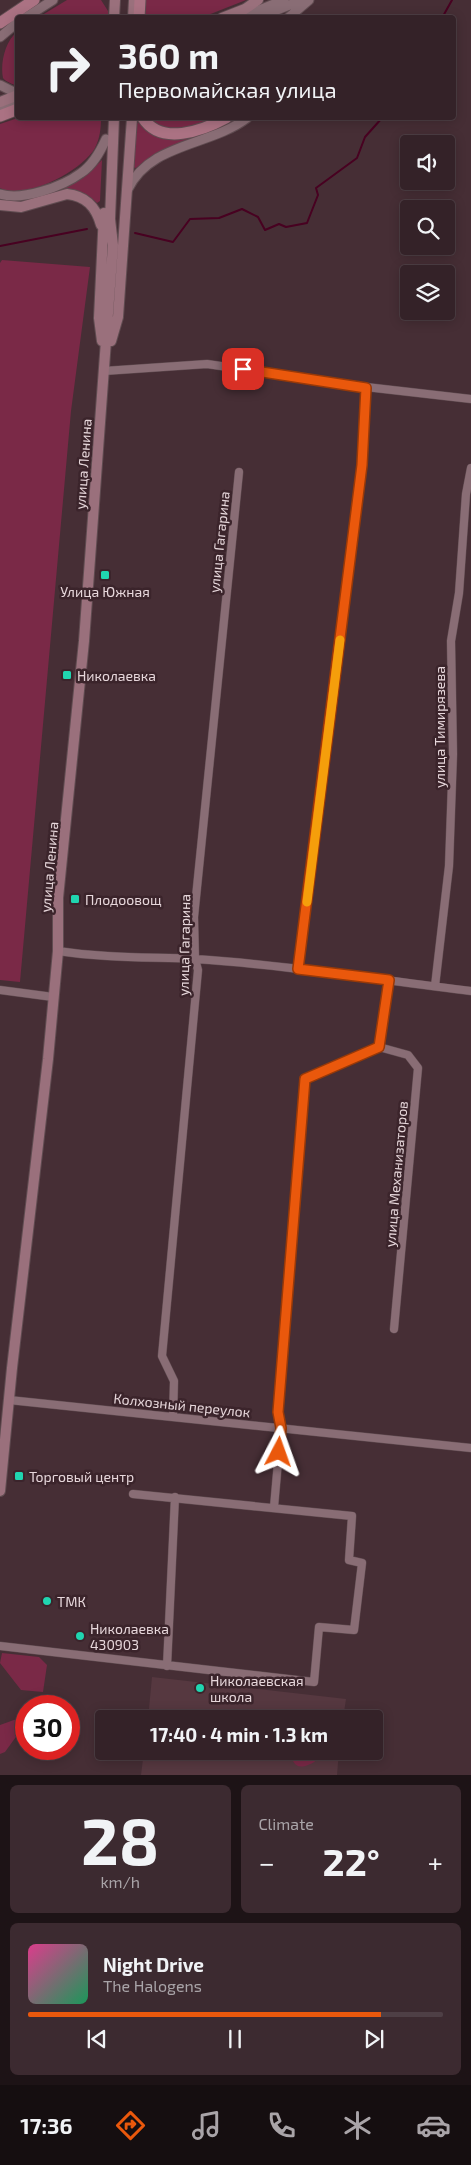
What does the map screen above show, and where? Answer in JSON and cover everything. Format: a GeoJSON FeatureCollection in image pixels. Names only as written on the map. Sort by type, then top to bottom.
{"type":"FeatureCollection","features":[{"type":"Feature","properties":{"kind":"main road"},"geometry":{"type":"LineString","coordinates":[[0,23],[34,0]]}},
{"type":"Feature","properties":{"kind":"main road"},"geometry":{"type":"LineString","coordinates":[[115,0],[116,15]]}},
{"type":"Feature","properties":{"kind":"main road"},"geometry":{"type":"LineString","coordinates":[[116,15],[121,0]]}},
{"type":"Feature","properties":{"kind":"main road"},"geometry":{"type":"LineString","coordinates":[[133,15],[134,0]]}},
{"type":"Feature","properties":{"kind":"main road"},"geometry":{"type":"LineString","coordinates":[[139,15],[140,0]]}},
{"type":"Feature","properties":{"kind":"main road"},"geometry":{"type":"LineString","coordinates":[[242,13],[258,0]]}},
{"type":"Feature","properties":{"kind":"main road"},"geometry":{"type":"LineString","coordinates":[[0,102],[15,95]]}},
{"type":"Feature","properties":{"kind":"main road"},"geometry":{"type":"LineString","coordinates":[[0,116],[15,110]]}},
{"type":"Feature","properties":{"kind":"main road"},"geometry":{"type":"LineString","coordinates":[[105,359],[99,318],[107,120]]}},
{"type":"Feature","properties":{"kind":"main road"},"geometry":{"type":"LineString","coordinates":[[113,245],[110,219],[114,120]]}},
{"type":"Feature","properties":{"kind":"main road"},"geometry":{"type":"LineString","coordinates":[[113,245],[119,218],[127,120]]}},
{"type":"Feature","properties":{"kind":"main road"},"geometry":{"type":"LineString","coordinates":[[105,359],[118,317],[132,120]]}},
{"type":"Feature","properties":{"kind":"main road"},"geometry":{"type":"LineString","coordinates":[[145,120],[153,128],[171,135],[185,133],[221,120]]}},
{"type":"Feature","properties":{"kind":"main road"},"geometry":{"type":"LineString","coordinates":[[0,205],[21,207],[67,194],[75,195],[89,203],[96,211],[103,233]]}},
{"type":"Feature","properties":{"kind":"main road","name":"улица Ленина"},"geometry":{"type":"LineString","coordinates":[[0,1491],[58,951],[58,898],[84,642],[113,245]]}},
{"type":"Feature","properties":{"kind":"street"},"geometry":{"type":"LineString","coordinates":[[30,15],[53,0]]}},
{"type":"Feature","properties":{"kind":"street"},"geometry":{"type":"LineString","coordinates":[[108,0],[116,15]]}},
{"type":"Feature","properties":{"kind":"street"},"geometry":{"type":"LineString","coordinates":[[242,13],[268,0]]}},
{"type":"Feature","properties":{"kind":"street"},"geometry":{"type":"LineString","coordinates":[[242,13],[284,0]]}},
{"type":"Feature","properties":{"kind":"street"},"geometry":{"type":"LineString","coordinates":[[264,15],[302,0]]}},
{"type":"Feature","properties":{"kind":"street"},"geometry":{"type":"LineString","coordinates":[[292,15],[309,0]]}},
{"type":"Feature","properties":{"kind":"street"},"geometry":{"type":"LineString","coordinates":[[0,36],[15,24]]}},
{"type":"Feature","properties":{"kind":"street"},"geometry":{"type":"LineString","coordinates":[[0,85],[15,92]]}},
{"type":"Feature","properties":{"kind":"street"},"geometry":{"type":"LineString","coordinates":[[0,109],[15,103]]}},
{"type":"Feature","properties":{"kind":"street"},"geometry":{"type":"LineString","coordinates":[[127,192],[137,173],[154,160],[225,130],[243,120]]}},
{"type":"Feature","properties":{"kind":"street"},"geometry":{"type":"LineString","coordinates":[[0,194],[10,198],[22,197],[70,180],[93,162],[101,151],[106,139]]}},
{"type":"Feature","properties":{"kind":"street"},"geometry":{"type":"LineString","coordinates":[[104,371],[208,364],[366,388],[471,399]]}},
{"type":"Feature","properties":{"kind":"street"},"geometry":{"type":"LineString","coordinates":[[298,969],[362,465],[366,388]]}},
{"type":"Feature","properties":{"kind":"street","name":"улица Тимирязева"},"geometry":{"type":"LineString","coordinates":[[435,986],[449,866],[453,754],[451,641],[459,593],[466,494],[471,468]]}},
{"type":"Feature","properties":{"kind":"street","name":"улица Гагарина"},"geometry":{"type":"LineString","coordinates":[[173,1417],[174,1381],[162,1356],[198,970],[195,959],[194,917],[239,472]]}},
{"type":"Feature","properties":{"kind":"street"},"geometry":{"type":"LineString","coordinates":[[58,951],[131,958],[195,959],[298,969],[471,991]]}},
{"type":"Feature","properties":{"kind":"street"},"geometry":{"type":"LineString","coordinates":[[274,1507],[281,1428],[278,1412],[305,1079],[379,1047],[389,980]]}},
{"type":"Feature","properties":{"kind":"street"},"geometry":{"type":"LineString","coordinates":[[0,990],[53,997]]}},
{"type":"Feature","properties":{"kind":"street","name":"улица Механизаторов"},"geometry":{"type":"LineString","coordinates":[[379,1047],[408,1055],[418,1068],[394,1329]]}},
{"type":"Feature","properties":{"kind":"street","name":"Колхозный переулок"},"geometry":{"type":"LineString","coordinates":[[9,1400],[471,1448]]}},
{"type":"Feature","properties":{"kind":"street"},"geometry":{"type":"LineString","coordinates":[[0,1646],[314,1682],[319,1627],[354,1630],[362,1563],[349,1560],[352,1516],[133,1494]]}},
{"type":"Feature","properties":{"kind":"street"},"geometry":{"type":"LineString","coordinates":[[167,1666],[175,1497]]}},
{"type":"Feature","properties":{"kind":"shaded area"},"geometry":{"type":"Polygon","coordinates":[[[67,0],[101,0],[108,11],[108,15],[42,15],[67,0]]]}},
{"type":"Feature","properties":{"kind":"shaded area"},"geometry":{"type":"Polygon","coordinates":[[[144,0],[246,0],[208,15],[143,15],[144,0]]]}},
{"type":"Feature","properties":{"kind":"shaded area"},"geometry":{"type":"Polygon","coordinates":[[[15,34],[15,85],[3,78],[2,72],[4,53],[15,34]]]}},
{"type":"Feature","properties":{"kind":"shaded area"},"geometry":{"type":"Polygon","coordinates":[[[15,119],[101,120],[100,133],[95,148],[78,166],[52,182],[38,187],[11,191],[0,188],[0,124],[15,119]]]}},
{"type":"Feature","properties":{"kind":"shaded area"},"geometry":{"type":"Polygon","coordinates":[[[151,120],[210,120],[190,127],[172,130],[163,129],[151,120]]]}},
{"type":"Feature","properties":{"kind":"shaded area"},"geometry":{"type":"Polygon","coordinates":[[[139,122],[152,133],[165,138],[196,137],[156,153],[136,168],[132,167],[135,124],[139,122]]]}},
{"type":"Feature","properties":{"kind":"shaded area"},"geometry":{"type":"Polygon","coordinates":[[[102,160],[100,201],[97,203],[89,196],[75,191],[59,191],[83,178],[102,160]]]}},
{"type":"Feature","properties":{"kind":"shaded area"},"geometry":{"type":"Polygon","coordinates":[[[2,260],[90,267],[71,411],[20,982],[0,980],[0,263],[2,260]]]}},
{"type":"Feature","properties":{"kind":"shaded area"},"geometry":{"type":"Polygon","coordinates":[[[2,1653],[39,1657],[47,1665],[43,1692],[21,1690],[0,1663],[2,1653]]]}},
{"type":"Feature","properties":{"kind":"shaded area","name":"Николаевская школа"},"geometry":{"type":"Polygon","coordinates":[[[152,1677],[346,1699],[344,1710],[149,1710],[152,1677]]]}},
{"type":"Feature","properties":{"kind":"shaded area"},"geometry":{"type":"Polygon","coordinates":[[[15,1720],[15,1738],[5,1752],[0,1754],[0,1725],[15,1720]]]}},
{"type":"Feature","properties":{"kind":"shaded area"},"geometry":{"type":"Polygon","coordinates":[[[143,1760],[338,1760],[337,1775],[141,1775],[143,1760]]]}},
{"type":"Feature","properties":{"kind":"shaded area"},"geometry":{"type":"Polygon","coordinates":[[[292,1760],[316,1760],[304,1766],[297,1766],[292,1760]]]}},
{"type":"Feature","properties":{"kind":"waterway"},"geometry":{"type":"LineString","coordinates":[[444,15],[452,0]]}},
{"type":"Feature","properties":{"kind":"waterway"},"geometry":{"type":"LineString","coordinates":[[135,233],[173,242],[190,219],[219,218],[242,209],[258,217],[265,230],[279,224],[286,227],[307,223],[318,195],[316,188],[357,158],[365,137],[380,120]]}},
{"type":"Feature","properties":{"kind":"waterway"},"geometry":{"type":"LineString","coordinates":[[0,246],[87,229]]}},
{"type":"Feature","properties":{"kind":"slow traffic"},"geometry":{"type":"LineString","coordinates":[[307,902],[340,640]]}},
{"type":"Feature","properties":{"kind":"place","name":"Улица Южная"},"geometry":{"type":"Point","coordinates":[105,575]}},
{"type":"Feature","properties":{"kind":"place","name":"Николаевка"},"geometry":{"type":"Point","coordinates":[67,675]}},
{"type":"Feature","properties":{"kind":"place","name":"Плодоовощ"},"geometry":{"type":"Point","coordinates":[75,899]}},
{"type":"Feature","properties":{"kind":"place","name":"Торговый центр"},"geometry":{"type":"Point","coordinates":[19,1476]}},
{"type":"Feature","properties":{"kind":"place","name":"ТМК"},"geometry":{"type":"Point","coordinates":[47,1601]}},
{"type":"Feature","properties":{"kind":"place","name":"Николаевка 430903"},"geometry":{"type":"Point","coordinates":[80,1636]}},
{"type":"Feature","properties":{"kind":"place","name":"Николаевская школа"},"geometry":{"type":"Point","coordinates":[200,1688]}},
{"type":"Feature","properties":{"kind":"route"},"geometry":{"type":"LineString","coordinates":[[243,369],[366,388],[362,465],[298,969],[389,980],[379,1047],[305,1079],[278,1412],[281,1428],[279,1452]]}}]}
